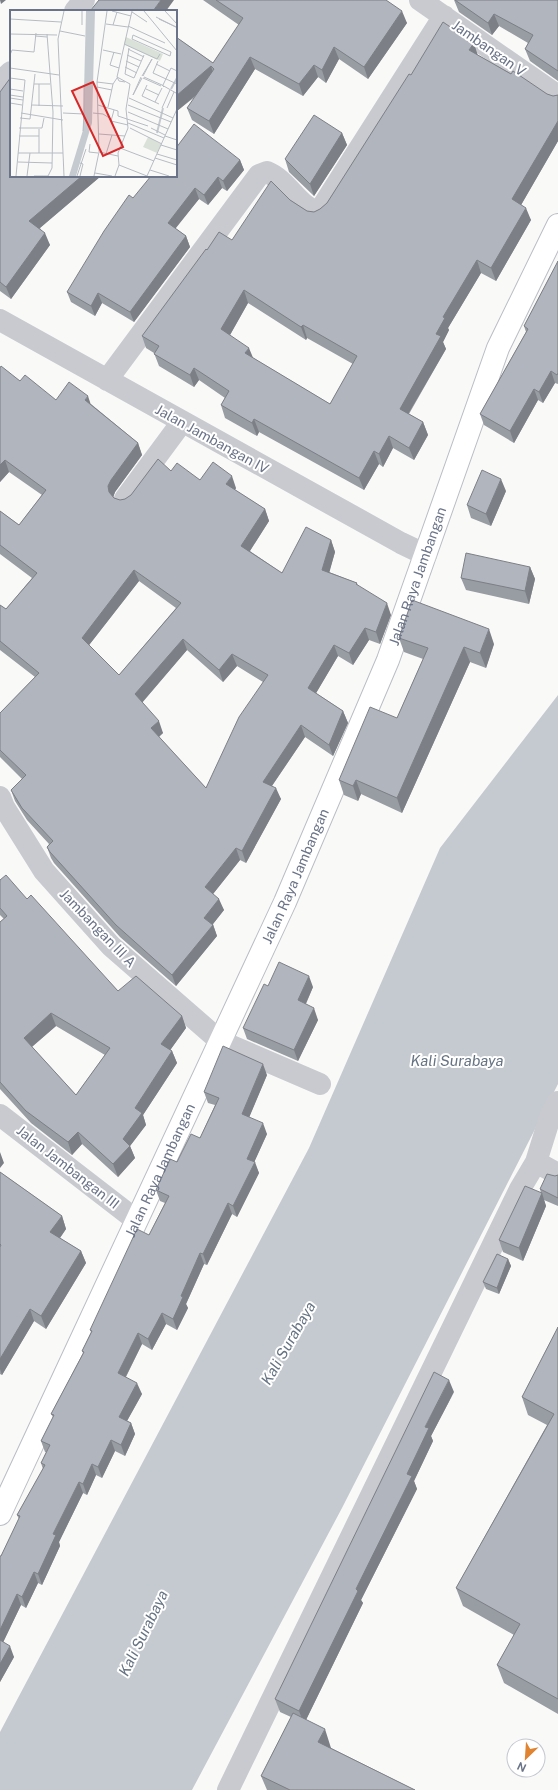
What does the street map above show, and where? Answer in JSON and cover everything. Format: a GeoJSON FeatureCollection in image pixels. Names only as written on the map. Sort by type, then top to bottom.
{"type":"FeatureCollection","features":[{"type":"Feature","properties":{"kind":"main road","name":"Jalan Raya Jambangan"},"geometry":{"type":"LineString","coordinates":[[0,1514],[285,902],[388,660],[498,348],[558,225]]}},
{"type":"Feature","properties":{"kind":"street","name":"Jambangan V"},"geometry":{"type":"LineString","coordinates":[[420,0],[558,96]]}},
{"type":"Feature","properties":{"kind":"street"},"geometry":{"type":"LineString","coordinates":[[107,380],[259,175],[267,172],[277,176],[305,206],[317,212],[321,209],[444,16]]}},
{"type":"Feature","properties":{"kind":"street"},"geometry":{"type":"LineString","coordinates":[[0,82],[10,73]]}},
{"type":"Feature","properties":{"kind":"street","name":"Jalan Jambangan IV"},"geometry":{"type":"LineString","coordinates":[[0,320],[401,543],[426,555]]}},
{"type":"Feature","properties":{"kind":"street"},"geometry":{"type":"LineString","coordinates":[[125,499],[182,422]]}},
{"type":"Feature","properties":{"kind":"street","name":"Jambangan III A"},"geometry":{"type":"LineString","coordinates":[[0,797],[4,807],[44,871],[111,946],[220,1041],[320,1084]]}},
{"type":"Feature","properties":{"kind":"street"},"geometry":{"type":"LineString","coordinates":[[228,1790],[516,1196],[536,1162],[551,1114],[558,1102]]}},
{"type":"Feature","properties":{"kind":"street","name":"Jalan Jambangan III"},"geometry":{"type":"LineString","coordinates":[[0,1115],[136,1220]]}},
{"type":"Feature","properties":{"kind":"street"},"geometry":{"type":"LineString","coordinates":[[536,1162],[558,1174]]}},
{"type":"Feature","properties":{"kind":"water","name":"Kali Surabaya"},"geometry":{"type":"Polygon","coordinates":[[[558,695],[558,1084],[342,1508],[192,1790],[0,1790],[0,1732],[309,1148],[440,848],[558,695]]]}},
{"type":"Feature","properties":{"kind":"building"},"geometry":{"type":"Polygon","coordinates":[[[99,0],[161,0],[154,10],[91,10],[99,0]]]}},
{"type":"Feature","properties":{"kind":"building"},"geometry":{"type":"Polygon","coordinates":[[[216,0],[386,0],[402,11],[364,67],[334,47],[322,70],[314,65],[299,84],[250,57],[209,121],[187,108],[214,69],[211,66],[177,95],[177,38],[213,63],[243,18],[216,0]]]}},
{"type":"Feature","properties":{"kind":"building"},"geometry":{"type":"Polygon","coordinates":[[[455,0],[558,0],[558,71],[525,49],[533,35],[494,14],[488,23],[455,0]]]}},
{"type":"Feature","properties":{"kind":"building"},"geometry":{"type":"Polygon","coordinates":[[[443,22],[474,43],[469,50],[511,74],[513,71],[547,94],[553,96],[558,95],[558,121],[512,199],[526,208],[491,268],[477,260],[443,317],[445,318],[436,334],[441,336],[400,409],[423,422],[409,448],[389,436],[379,454],[374,451],[359,478],[254,419],[252,423],[221,405],[229,391],[194,368],[190,375],[154,354],[159,346],[142,336],[219,232],[232,240],[271,181],[290,200],[307,211],[314,212],[327,203],[409,74],[411,75],[443,22]],[[244,290],[221,329],[249,348],[245,353],[330,404],[357,356],[303,325],[301,327],[244,290]]]}},
{"type":"Feature","properties":{"kind":"building"},"geometry":{"type":"Polygon","coordinates":[[[10,78],[10,177],[81,177],[29,221],[45,233],[6,287],[0,282],[0,92],[10,78]]]}},
{"type":"Feature","properties":{"kind":"building"},"geometry":{"type":"Polygon","coordinates":[[[314,115],[342,133],[310,184],[285,159],[314,115]]]}},
{"type":"Feature","properties":{"kind":"building"},"geometry":{"type":"Polygon","coordinates":[[[194,124],[240,160],[223,181],[218,177],[204,195],[195,188],[168,223],[186,236],[130,312],[98,293],[91,306],[67,292],[104,231],[129,195],[133,198],[150,177],[177,177],[177,147],[194,124]]]}},
{"type":"Feature","properties":{"kind":"building"},"geometry":{"type":"Polygon","coordinates":[[[558,261],[558,373],[557,375],[551,371],[539,392],[534,389],[510,431],[480,414],[528,329],[524,326],[558,261]]]}},
{"type":"Feature","properties":{"kind":"building"},"geometry":{"type":"Polygon","coordinates":[[[1,366],[20,381],[25,375],[56,400],[69,382],[88,396],[85,400],[138,443],[108,486],[109,492],[114,498],[120,500],[131,495],[158,459],[171,471],[177,463],[200,480],[213,462],[232,476],[226,484],[265,509],[241,546],[282,573],[306,527],[331,540],[322,570],[357,583],[356,584],[387,603],[376,632],[365,628],[349,653],[334,645],[308,688],[343,711],[329,745],[301,725],[263,782],[276,788],[242,851],[236,848],[205,887],[219,899],[204,918],[213,925],[172,975],[116,925],[50,852],[47,847],[53,841],[22,808],[11,790],[26,775],[0,750],[0,713],[39,673],[0,641],[0,605],[6,609],[37,573],[0,545],[0,511],[19,525],[46,490],[5,460],[0,465],[1,366]],[[134,570],[82,638],[119,675],[181,603],[134,570]],[[183,639],[135,694],[159,721],[151,728],[206,788],[239,717],[268,675],[232,654],[219,670],[183,639]]]}},
{"type":"Feature","properties":{"kind":"building"},"geometry":{"type":"Polygon","coordinates":[[[482,470],[501,479],[486,514],[467,505],[482,470]]]}},
{"type":"Feature","properties":{"kind":"building"},"geometry":{"type":"Polygon","coordinates":[[[466,553],[530,567],[525,591],[461,578],[466,553]]]}},
{"type":"Feature","properties":{"kind":"building"},"geometry":{"type":"Polygon","coordinates":[[[412,600],[489,629],[480,653],[464,647],[397,798],[356,780],[353,786],[339,780],[370,707],[397,718],[428,648],[399,638],[412,600]]]}},
{"type":"Feature","properties":{"kind":"building"},"geometry":{"type":"Polygon","coordinates":[[[6,875],[27,899],[31,895],[118,991],[136,976],[182,1016],[161,1044],[172,1051],[135,1108],[142,1113],[123,1139],[130,1146],[113,1164],[78,1132],[68,1142],[26,1111],[0,1082],[0,922],[7,916],[0,908],[0,880],[6,875]],[[51,1013],[24,1038],[76,1095],[110,1048],[51,1013]]]}},
{"type":"Feature","properties":{"kind":"building"},"geometry":{"type":"Polygon","coordinates":[[[279,962],[309,976],[298,1000],[314,1008],[294,1050],[243,1028],[264,984],[268,986],[279,962]]]}},
{"type":"Feature","properties":{"kind":"building"},"geometry":{"type":"Polygon","coordinates":[[[223,1046],[263,1064],[242,1114],[263,1123],[247,1159],[255,1162],[233,1206],[228,1203],[203,1254],[200,1253],[181,1296],[183,1297],[173,1319],[162,1313],[148,1339],[138,1333],[118,1373],[137,1383],[119,1417],[131,1423],[121,1445],[111,1440],[98,1467],[92,1464],[83,1484],[79,1482],[53,1534],[56,1535],[38,1574],[34,1572],[22,1597],[17,1594],[0,1630],[0,1556],[20,1516],[17,1515],[45,1465],[41,1463],[50,1445],[41,1441],[54,1415],[51,1414],[84,1352],[82,1351],[92,1331],[90,1330],[137,1229],[149,1235],[169,1196],[156,1190],[170,1159],[177,1162],[191,1134],[200,1138],[219,1098],[204,1092],[223,1046]]]}},
{"type":"Feature","properties":{"kind":"building"},"geometry":{"type":"Polygon","coordinates":[[[0,1172],[62,1216],[50,1232],[81,1251],[41,1316],[30,1309],[0,1359],[1,1245],[0,1172]]]}},
{"type":"Feature","properties":{"kind":"building"},"geometry":{"type":"Polygon","coordinates":[[[547,1174],[555,1176],[558,1175],[558,1198],[540,1189],[547,1174]]]}},
{"type":"Feature","properties":{"kind":"building"},"geometry":{"type":"Polygon","coordinates":[[[525,1186],[542,1193],[519,1248],[499,1240],[525,1186]]]}},
{"type":"Feature","properties":{"kind":"building"},"geometry":{"type":"Polygon","coordinates":[[[497,1254],[508,1259],[497,1288],[483,1282],[497,1254]]]}},
{"type":"Feature","properties":{"kind":"building"},"geometry":{"type":"Polygon","coordinates":[[[558,1327],[558,1699],[497,1665],[520,1624],[456,1588],[554,1414],[522,1397],[558,1327]]]}},
{"type":"Feature","properties":{"kind":"building"},"geometry":{"type":"Polygon","coordinates":[[[434,1372],[449,1380],[425,1427],[429,1428],[407,1474],[412,1476],[356,1589],[358,1591],[299,1711],[275,1699],[434,1372]]]}},
{"type":"Feature","properties":{"kind":"building"},"geometry":{"type":"Polygon","coordinates":[[[0,1640],[10,1646],[0,1664],[0,1640]]]}},
{"type":"Feature","properties":{"kind":"building"},"geometry":{"type":"Polygon","coordinates":[[[293,1713],[325,1729],[318,1742],[415,1790],[290,1790],[261,1776],[293,1713]]]}}]}
